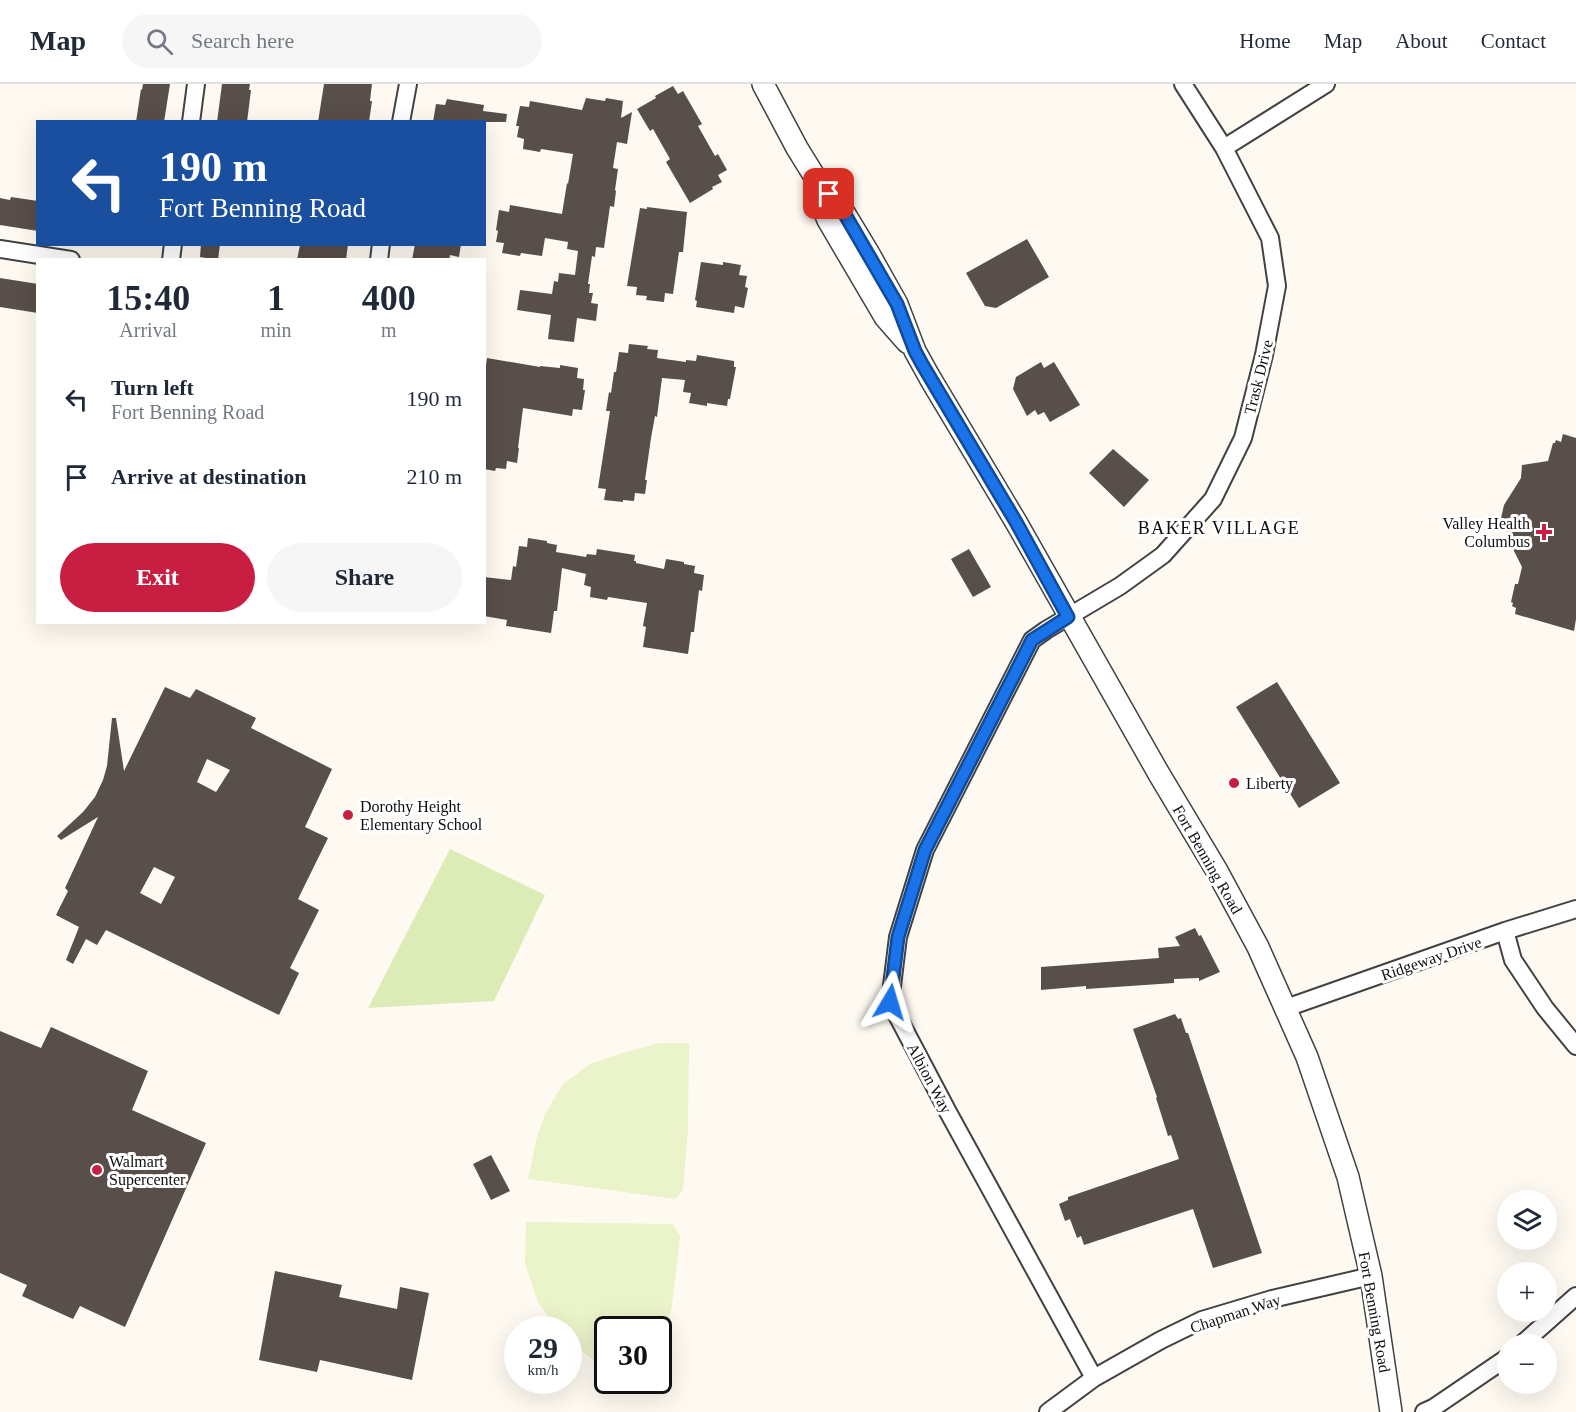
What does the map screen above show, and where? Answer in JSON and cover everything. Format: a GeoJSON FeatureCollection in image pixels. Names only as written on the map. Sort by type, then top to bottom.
{"type":"FeatureCollection","features":[{"type":"Feature","properties":{"kind":"street"},"geometry":{"type":"LineString","coordinates":[[191,120],[196,84]]}},
{"type":"Feature","properties":{"kind":"street"},"geometry":{"type":"LineString","coordinates":[[401,120],[408,84]]}},
{"type":"Feature","properties":{"kind":"street","name":"Fort Benning Road"},"geometry":{"type":"LineString","coordinates":[[763,84],[818,182],[820,201],[828,220],[885,317],[915,351],[1217,871],[1258,947],[1316,1080],[1348,1177],[1371,1276],[1391,1412]]}},
{"type":"Feature","properties":{"kind":"street","name":"Trask Drive"},"geometry":{"type":"LineString","coordinates":[[1068,617],[1120,586],[1163,555],[1213,499],[1243,438],[1264,355],[1277,286],[1270,238],[1224,148],[1183,84]]}},
{"type":"Feature","properties":{"kind":"street"},"geometry":{"type":"LineString","coordinates":[[1224,148],[1326,84]]}},
{"type":"Feature","properties":{"kind":"street"},"geometry":{"type":"LineString","coordinates":[[0,249],[58,258]]}},
{"type":"Feature","properties":{"kind":"street","name":"Albion Way"},"geometry":{"type":"LineString","coordinates":[[1068,617],[1032,640],[925,850],[898,937],[890,1002],[1094,1378]]}},
{"type":"Feature","properties":{"kind":"street","name":"Ridgeway Drive"},"geometry":{"type":"LineString","coordinates":[[1286,1008],[1505,931],[1576,909]]}},
{"type":"Feature","properties":{"kind":"street"},"geometry":{"type":"LineString","coordinates":[[1505,931],[1513,960],[1545,1008],[1576,1046]]}},
{"type":"Feature","properties":{"kind":"street","name":"Chapman Way"},"geometry":{"type":"LineString","coordinates":[[1048,1412],[1094,1378],[1202,1320],[1272,1299],[1371,1276]]}},
{"type":"Feature","properties":{"kind":"street"},"geometry":{"type":"LineString","coordinates":[[1533,1334],[1576,1296]]}},
{"type":"Feature","properties":{"kind":"street"},"geometry":{"type":"LineString","coordinates":[[1424,1412],[1497,1364]]}},
{"type":"Feature","properties":{"kind":"green space"},"geometry":{"type":"Polygon","coordinates":[[[450,849],[545,895],[494,1001],[368,1008],[450,849]]]}},
{"type":"Feature","properties":{"kind":"green space"},"geometry":{"type":"Polygon","coordinates":[[[660,1043],[689,1043],[688,1130],[683,1190],[675,1199],[528,1179],[536,1141],[545,1114],[563,1084],[590,1064],[660,1043]]]}},
{"type":"Feature","properties":{"kind":"green space"},"geometry":{"type":"Polygon","coordinates":[[[526,1222],[673,1224],[680,1236],[670,1316],[594,1316],[594,1361],[582,1351],[582,1316],[548,1316],[538,1302],[525,1264],[526,1222]]]}},
{"type":"Feature","properties":{"kind":"building"},"geometry":{"type":"Polygon","coordinates":[[[143,84],[170,84],[164,120],[136,120],[143,84]]]}},
{"type":"Feature","properties":{"kind":"building"},"geometry":{"type":"Polygon","coordinates":[[[222,84],[250,84],[247,120],[217,120],[222,84]]]}},
{"type":"Feature","properties":{"kind":"building"},"geometry":{"type":"Polygon","coordinates":[[[324,84],[372,84],[369,120],[318,120],[324,84]]]}},
{"type":"Feature","properties":{"kind":"building"},"geometry":{"type":"Polygon","coordinates":[[[673,86],[678,94],[683,91],[702,124],[698,126],[715,156],[718,154],[727,170],[718,175],[722,182],[690,203],[666,162],[670,159],[653,129],[650,131],[637,109],[673,86]]]}},
{"type":"Feature","properties":{"kind":"building"},"geometry":{"type":"Polygon","coordinates":[[[586,98],[623,101],[621,118],[632,112],[627,144],[617,142],[613,168],[618,169],[616,191],[614,207],[610,206],[604,248],[596,247],[595,257],[592,256],[588,284],[590,284],[589,293],[593,293],[591,303],[598,304],[596,321],[577,318],[574,342],[548,339],[551,315],[517,310],[520,290],[552,294],[554,281],[558,282],[559,273],[575,275],[578,251],[567,249],[568,242],[545,238],[542,256],[502,253],[504,243],[496,242],[498,231],[496,230],[499,210],[509,212],[510,205],[562,214],[568,184],[573,154],[523,149],[524,139],[517,137],[519,126],[516,126],[520,106],[529,107],[530,101],[582,110],[586,98]]]}},
{"type":"Feature","properties":{"kind":"building"},"geometry":{"type":"Polygon","coordinates":[[[447,99],[484,105],[483,111],[507,114],[506,122],[433,120],[436,104],[445,105],[447,99]]]}},
{"type":"Feature","properties":{"kind":"building"},"geometry":{"type":"Polygon","coordinates":[[[11,197],[36,201],[36,231],[0,225],[0,198],[10,200],[11,197]]]}},
{"type":"Feature","properties":{"kind":"building"},"geometry":{"type":"Polygon","coordinates":[[[647,207],[687,212],[683,252],[679,252],[673,294],[665,293],[664,302],[646,300],[647,296],[636,295],[637,287],[627,286],[640,208],[647,209],[647,207]]]}},
{"type":"Feature","properties":{"kind":"building"},"geometry":{"type":"Polygon","coordinates":[[[1027,239],[1049,277],[996,308],[985,306],[966,273],[1027,239]]]}},
{"type":"Feature","properties":{"kind":"building"},"geometry":{"type":"Polygon","coordinates":[[[201,246],[220,246],[218,258],[200,257],[201,246]]]}},
{"type":"Feature","properties":{"kind":"building"},"geometry":{"type":"Polygon","coordinates":[[[300,246],[348,246],[346,258],[297,258],[300,246]]]}},
{"type":"Feature","properties":{"kind":"building"},"geometry":{"type":"Polygon","coordinates":[[[415,246],[461,246],[459,257],[450,255],[449,258],[412,258],[415,246]]]}},
{"type":"Feature","properties":{"kind":"building"},"geometry":{"type":"Polygon","coordinates":[[[701,262],[741,265],[739,275],[747,276],[745,287],[748,288],[744,308],[735,306],[734,313],[696,307],[701,262]]]}},
{"type":"Feature","properties":{"kind":"building"},"geometry":{"type":"Polygon","coordinates":[[[0,278],[36,284],[36,313],[0,307],[0,278]]]}},
{"type":"Feature","properties":{"kind":"building"},"geometry":{"type":"Polygon","coordinates":[[[629,344],[648,346],[647,349],[658,350],[657,358],[686,362],[686,360],[696,361],[697,355],[734,361],[734,367],[736,367],[727,406],[689,403],[691,393],[683,392],[685,380],[662,378],[657,417],[655,416],[651,438],[645,494],[635,493],[634,501],[623,500],[623,502],[604,500],[606,489],[598,488],[610,411],[606,411],[609,392],[611,393],[619,352],[628,353],[629,344]]]}},
{"type":"Feature","properties":{"kind":"building"},"geometry":{"type":"Polygon","coordinates":[[[487,358],[540,367],[560,368],[560,365],[578,368],[577,378],[584,379],[583,390],[585,390],[582,410],[573,409],[572,416],[523,408],[517,463],[507,461],[506,469],[496,468],[495,471],[486,469],[487,358]]]}},
{"type":"Feature","properties":{"kind":"building"},"geometry":{"type":"Polygon","coordinates":[[[1041,362],[1044,368],[1054,362],[1080,405],[1050,422],[1044,412],[1038,415],[1035,410],[1027,416],[1013,389],[1016,377],[1041,362]]]}},
{"type":"Feature","properties":{"kind":"building","name":"Valley Health Columbus"},"geometry":{"type":"Polygon","coordinates":[[[1563,434],[1576,438],[1576,619],[1574,631],[1515,614],[1516,608],[1511,602],[1522,567],[1514,551],[1512,533],[1496,529],[1504,505],[1521,478],[1522,465],[1548,461],[1553,443],[1556,440],[1561,442],[1563,434]]]}},
{"type":"Feature","properties":{"kind":"building"},"geometry":{"type":"Polygon","coordinates":[[[1113,449],[1149,480],[1124,507],[1089,473],[1113,449]]]}},
{"type":"Feature","properties":{"kind":"building"},"geometry":{"type":"Polygon","coordinates":[[[528,538],[557,545],[556,552],[586,557],[587,554],[596,555],[597,549],[635,555],[636,563],[664,569],[666,559],[695,566],[694,573],[704,575],[702,591],[699,590],[694,632],[691,632],[688,654],[643,647],[646,627],[643,626],[647,603],[608,597],[607,600],[590,597],[591,587],[584,585],[586,574],[562,568],[557,611],[554,611],[551,633],[506,626],[507,620],[486,616],[486,577],[511,580],[513,566],[516,567],[519,546],[527,547],[528,538]]]}},
{"type":"Feature","properties":{"kind":"building"},"geometry":{"type":"Polygon","coordinates":[[[969,549],[991,587],[973,597],[951,559],[969,549]]]}},
{"type":"Feature","properties":{"kind":"building"},"geometry":{"type":"Polygon","coordinates":[[[1277,682],[1340,783],[1299,808],[1236,707],[1277,682]]]}},
{"type":"Feature","properties":{"kind":"building"},"geometry":{"type":"Polygon","coordinates":[[[165,687],[190,698],[196,689],[256,718],[251,728],[332,769],[305,827],[328,838],[298,899],[319,910],[290,968],[299,973],[279,1015],[106,930],[97,945],[86,939],[73,964],[66,960],[79,927],[56,915],[68,891],[65,888],[98,817],[61,840],[57,836],[83,812],[95,797],[103,780],[107,766],[112,718],[116,718],[124,771],[165,687]],[[207,759],[197,782],[216,792],[230,770],[207,759]],[[154,867],[140,893],[161,904],[175,877],[154,867]]]}},
{"type":"Feature","properties":{"kind":"building"},"geometry":{"type":"Polygon","coordinates":[[[1195,928],[1220,972],[1199,981],[1199,978],[1174,979],[1174,983],[1041,990],[1041,967],[1159,958],[1158,948],[1180,946],[1175,937],[1195,928]]]}},
{"type":"Feature","properties":{"kind":"building"},"geometry":{"type":"Polygon","coordinates":[[[1175,1014],[1178,1019],[1181,1018],[1186,1033],[1188,1033],[1262,1253],[1213,1268],[1193,1209],[1084,1245],[1081,1236],[1077,1238],[1070,1219],[1065,1221],[1059,1204],[1068,1200],[1068,1197],[1179,1159],[1171,1135],[1168,1136],[1133,1029],[1175,1014]]]}},
{"type":"Feature","properties":{"kind":"building","name":"Walmart Supercenter"},"geometry":{"type":"Polygon","coordinates":[[[51,1027],[148,1071],[132,1110],[206,1143],[125,1327],[80,1306],[73,1319],[22,1296],[27,1285],[0,1273],[0,1031],[41,1048],[51,1027]]]}},
{"type":"Feature","properties":{"kind":"building"},"geometry":{"type":"Polygon","coordinates":[[[491,1155],[510,1191],[491,1200],[473,1164],[491,1155]]]}},
{"type":"Feature","properties":{"kind":"building"},"geometry":{"type":"Polygon","coordinates":[[[275,1271],[342,1285],[339,1297],[397,1309],[400,1287],[429,1293],[412,1380],[320,1360],[317,1372],[259,1360],[275,1271]]]}},
{"type":"Feature","properties":{"kind":"place","name":"Valley Health Columbus"},"geometry":{"type":"Point","coordinates":[1544,532]}},
{"type":"Feature","properties":{"kind":"place","name":"Liberty"},"geometry":{"type":"Point","coordinates":[1234,783]}},
{"type":"Feature","properties":{"kind":"place","name":"Dorothy Height Elementary School"},"geometry":{"type":"Point","coordinates":[348,815]}},
{"type":"Feature","properties":{"kind":"place","name":"Walmart Supercenter"},"geometry":{"type":"Point","coordinates":[97,1170]}},
{"type":"Feature","properties":{"kind":"district","name":"BAKER VILLAGE"},"geometry":{"type":"Point","coordinates":[1219,528]}},
{"type":"Feature","properties":{"kind":"route"},"geometry":{"type":"LineString","coordinates":[[829,194],[840,206],[888,287],[922,364],[1016,522],[1068,617],[1032,640],[925,850],[898,937],[890,1002]]}}]}
